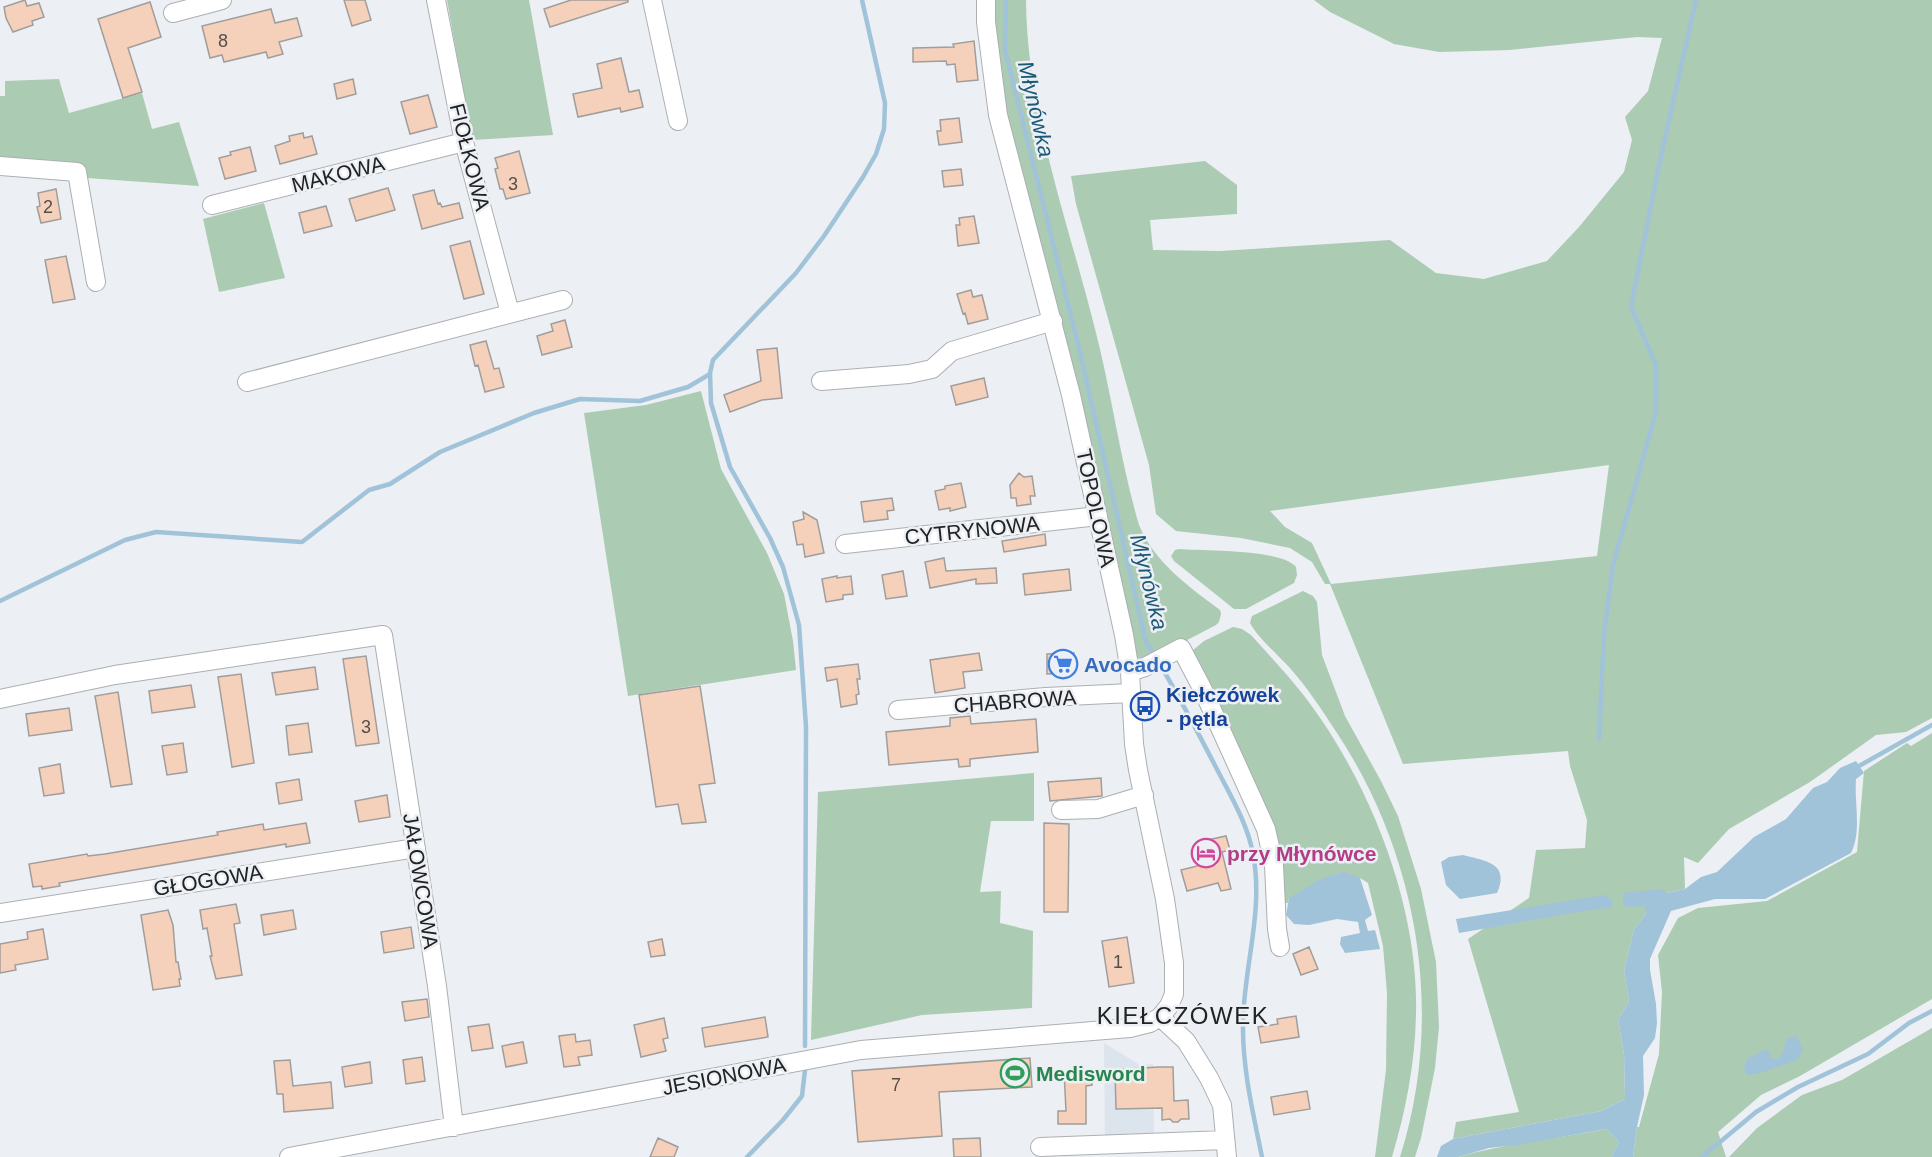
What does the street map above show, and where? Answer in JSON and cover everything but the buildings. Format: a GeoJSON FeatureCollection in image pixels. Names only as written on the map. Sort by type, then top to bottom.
{"type":"FeatureCollection","features":[{"type":"Feature","properties":{"kind":"street"},"geometry":{"type":"LineString","coordinates":[[173,13],[222,0]]}},
{"type":"Feature","properties":{"kind":"street","name":"FIOŁKOWA"},"geometry":{"type":"LineString","coordinates":[[436,0],[464,142],[510,313]]}},
{"type":"Feature","properties":{"kind":"street"},"geometry":{"type":"LineString","coordinates":[[652,0],[678,121]]}},
{"type":"Feature","properties":{"kind":"street","name":"TOPOLOWA"},"geometry":{"type":"LineString","coordinates":[[986,0],[986,22],[998,115],[1053,321],[1098,516],[1138,669],[1131,693],[1134,744],[1157,854],[1174,963],[1174,994],[1169,1006],[1160,1017]]}},
{"type":"Feature","properties":{"kind":"street","name":"MAKOWA"},"geometry":{"type":"LineString","coordinates":[[212,206],[464,142]]}},
{"type":"Feature","properties":{"kind":"street"},"geometry":{"type":"LineString","coordinates":[[0,166],[77,172],[96,282]]}},
{"type":"Feature","properties":{"kind":"street"},"geometry":{"type":"LineString","coordinates":[[247,382],[563,300]]}},
{"type":"Feature","properties":{"kind":"street"},"geometry":{"type":"LineString","coordinates":[[821,381],[909,374],[933,369],[952,351],[1053,321]]}},
{"type":"Feature","properties":{"kind":"street","name":"CYTRYNOWA"},"geometry":{"type":"LineString","coordinates":[[845,544],[1098,516]]}},
{"type":"Feature","properties":{"kind":"street","name":"JAŁOWCOWA"},"geometry":{"type":"LineString","coordinates":[[0,699],[116,675],[383,635],[437,986],[454,1127]]}},
{"type":"Feature","properties":{"kind":"street"},"geometry":{"type":"LineString","coordinates":[[1138,669],[1177,651],[1202,688],[1266,829],[1274,865],[1280,947]]}},
{"type":"Feature","properties":{"kind":"street","name":"CHABROWA"},"geometry":{"type":"LineString","coordinates":[[898,710],[1046,697],[1131,693]]}},
{"type":"Feature","properties":{"kind":"street"},"geometry":{"type":"LineString","coordinates":[[1061,810],[1098,808],[1144,795]]}},
{"type":"Feature","properties":{"kind":"street","name":"GŁOGOWA"},"geometry":{"type":"LineString","coordinates":[[0,912],[416,848]]}},
{"type":"Feature","properties":{"kind":"street"},"geometry":{"type":"LineString","coordinates":[[1040,1147],[1226,1149],[1222,1105],[1209,1078],[1186,1041],[1160,1017]]}},
{"type":"Feature","properties":{"kind":"street","name":"JESIONOWA"},"geometry":{"type":"LineString","coordinates":[[289,1157],[861,1050],[1130,1028],[1150,1023],[1160,1017]]}},
{"type":"Feature","properties":{"kind":"shaded area"},"geometry":{"type":"Polygon","coordinates":[[[1104,1043],[1140,1065],[1153,1064],[1154,1137],[1105,1138],[1104,1043]]]}},
{"type":"Feature","properties":{"kind":"green space"},"geometry":{"type":"Polygon","coordinates":[[[447,0],[529,0],[553,135],[472,140],[447,0]]]}},
{"type":"Feature","properties":{"kind":"green space"},"geometry":{"type":"Polygon","coordinates":[[[993,0],[1026,0],[1033,84],[1041,125],[1101,353],[1126,477],[1139,525],[1163,562],[1185,583],[1220,610],[1221,614],[1216,625],[1145,662],[1138,662],[1136,658],[1000,89],[993,0]]]}},
{"type":"Feature","properties":{"kind":"green space"},"geometry":{"type":"Polygon","coordinates":[[[1314,0],[1932,0],[1932,718],[1906,732],[1876,735],[1810,782],[1729,829],[1698,863],[1684,857],[1685,889],[1667,893],[1642,892],[1646,914],[1634,929],[1624,971],[1629,1001],[1618,1020],[1624,1054],[1625,1099],[1601,1111],[1453,1139],[1456,1122],[1519,1112],[1468,939],[1529,898],[1536,850],[1585,848],[1587,820],[1570,766],[1568,751],[1403,764],[1330,584],[1325,584],[1312,562],[1290,548],[1241,538],[1176,531],[1156,514],[1149,465],[1076,204],[1071,176],[1205,161],[1237,185],[1237,214],[1150,220],[1153,250],[1220,251],[1390,240],[1436,273],[1484,279],[1547,261],[1579,227],[1624,172],[1632,140],[1625,117],[1648,91],[1662,38],[1637,37],[1510,50],[1439,52],[1394,44],[1330,12],[1314,0]],[[1609,465],[1270,511],[1285,527],[1312,543],[1331,584],[1597,556],[1609,465]]]}},
{"type":"Feature","properties":{"kind":"green space"},"geometry":{"type":"Polygon","coordinates":[[[59,79],[69,113],[142,93],[152,129],[179,122],[199,186],[73,177],[0,162],[0,96],[5,96],[5,81],[59,79]]]}},
{"type":"Feature","properties":{"kind":"green space"},"geometry":{"type":"Polygon","coordinates":[[[264,203],[285,278],[219,292],[203,219],[264,203]]]}},
{"type":"Feature","properties":{"kind":"green space"},"geometry":{"type":"Polygon","coordinates":[[[701,391],[721,469],[767,553],[784,594],[796,670],[628,696],[584,413],[646,405],[701,391]]]}},
{"type":"Feature","properties":{"kind":"green space"},"geometry":{"type":"Polygon","coordinates":[[[1175,550],[1241,552],[1275,557],[1288,561],[1296,567],[1297,575],[1294,583],[1246,609],[1234,609],[1174,561],[1171,556],[1175,550]]]}},
{"type":"Feature","properties":{"kind":"green space"},"geometry":{"type":"Polygon","coordinates":[[[1303,591],[1313,596],[1317,602],[1322,655],[1345,716],[1398,816],[1421,889],[1436,962],[1439,1027],[1435,1068],[1415,1157],[1400,1157],[1414,1103],[1421,1049],[1421,994],[1416,939],[1405,884],[1388,832],[1365,781],[1337,733],[1302,683],[1250,623],[1252,616],[1303,591]]]}},
{"type":"Feature","properties":{"kind":"green space"},"geometry":{"type":"Polygon","coordinates":[[[1233,627],[1242,629],[1251,635],[1299,689],[1329,731],[1369,806],[1386,847],[1399,889],[1409,931],[1415,973],[1416,1014],[1409,1086],[1392,1157],[1375,1157],[1386,1070],[1387,993],[1383,946],[1368,883],[1360,878],[1289,898],[1288,903],[1281,903],[1280,884],[1192,651],[1204,641],[1233,627]]]}},
{"type":"Feature","properties":{"kind":"green space"},"geometry":{"type":"Polygon","coordinates":[[[1932,733],[1932,999],[1800,1076],[1761,1095],[1718,1132],[1726,1157],[1633,1157],[1637,1127],[1639,1127],[1659,1054],[1662,992],[1658,955],[1678,918],[1698,908],[1767,901],[1857,852],[1864,771],[1907,743],[1911,746],[1932,733]]]}},
{"type":"Feature","properties":{"kind":"green space"},"geometry":{"type":"Polygon","coordinates":[[[1034,773],[1034,821],[991,821],[980,892],[1001,891],[1000,923],[1033,931],[1032,1008],[922,1015],[811,1040],[818,792],[1034,773]]]}},
{"type":"Feature","properties":{"kind":"green space"},"geometry":{"type":"Polygon","coordinates":[[[1932,1028],[1932,1157],[1729,1157],[1757,1128],[1802,1095],[1842,1080],[1932,1028]]]}},
{"type":"Feature","properties":{"kind":"green space"},"geometry":{"type":"Polygon","coordinates":[[[1606,1129],[1619,1142],[1611,1157],[1458,1157],[1494,1148],[1606,1129]]]}},
{"type":"Feature","properties":{"kind":"water"},"geometry":{"type":"Polygon","coordinates":[[[1856,761],[1864,773],[1856,779],[1857,826],[1851,853],[1765,899],[1715,899],[1671,911],[1650,959],[1657,1023],[1655,1038],[1643,1056],[1644,1095],[1633,1157],[1611,1157],[1619,1142],[1606,1129],[1489,1148],[1458,1157],[1437,1157],[1441,1146],[1453,1139],[1601,1111],[1625,1099],[1624,1054],[1618,1020],[1629,1001],[1624,971],[1634,929],[1646,914],[1644,906],[1626,907],[1623,904],[1623,893],[1661,889],[1667,893],[1685,889],[1701,877],[1717,872],[1754,837],[1786,819],[1813,788],[1827,782],[1840,768],[1856,761]]]}},
{"type":"Feature","properties":{"kind":"water"},"geometry":{"type":"Polygon","coordinates":[[[1463,855],[1487,862],[1498,869],[1500,883],[1497,893],[1460,899],[1446,885],[1441,862],[1449,857],[1463,855]]]}},
{"type":"Feature","properties":{"kind":"water"},"geometry":{"type":"Polygon","coordinates":[[[1344,872],[1360,878],[1372,915],[1365,920],[1368,931],[1375,930],[1380,949],[1345,953],[1340,944],[1341,937],[1360,933],[1358,922],[1337,919],[1309,925],[1294,924],[1286,915],[1289,898],[1323,878],[1344,872]]]}},
{"type":"Feature","properties":{"kind":"water"},"geometry":{"type":"Polygon","coordinates":[[[1605,895],[1613,901],[1611,908],[1459,933],[1456,919],[1605,895]]]}},
{"type":"Feature","properties":{"kind":"water"},"geometry":{"type":"Polygon","coordinates":[[[1797,1036],[1803,1050],[1797,1060],[1760,1073],[1747,1075],[1744,1068],[1747,1059],[1766,1049],[1771,1053],[1770,1058],[1778,1059],[1783,1052],[1787,1038],[1797,1036]]]}},
{"type":"Feature","properties":{"kind":"waterway"},"geometry":{"type":"LineString","coordinates":[[805,1046],[806,727],[799,625],[783,567],[770,538],[730,467],[711,403],[710,373],[713,360],[796,273],[824,236],[876,154],[884,129],[885,103],[862,0]]}},
{"type":"Feature","properties":{"kind":"waterway","name":"Młynówka"},"geometry":{"type":"LineString","coordinates":[[1006,0],[1005,50],[1078,344],[1146,642],[1155,656]]}},
{"type":"Feature","properties":{"kind":"waterway"},"geometry":{"type":"LineString","coordinates":[[1599,739],[1604,634],[1613,565],[1656,412],[1656,365],[1631,307],[1659,165],[1696,0]]}},
{"type":"Feature","properties":{"kind":"waterway"},"geometry":{"type":"LineString","coordinates":[[0,601],[125,540],[156,532],[302,542],[369,490],[390,484],[440,452],[534,413],[580,399],[640,401],[688,387],[710,374]]}},
{"type":"Feature","properties":{"kind":"waterway","name":"Młynówka"},"geometry":{"type":"LineString","coordinates":[[1159,663],[1235,804],[1248,833],[1253,854],[1256,875],[1255,917],[1244,1001],[1243,1039],[1249,1090],[1262,1157]]}},
{"type":"Feature","properties":{"kind":"waterway"},"geometry":{"type":"LineString","coordinates":[[1859,766],[1932,725]]}},
{"type":"Feature","properties":{"kind":"waterway"},"geometry":{"type":"LineString","coordinates":[[1702,1157],[1756,1112],[1798,1087],[1868,1054],[1909,1023],[1932,1011]]}},
{"type":"Feature","properties":{"kind":"waterway"},"geometry":{"type":"LineString","coordinates":[[747,1157],[783,1120],[802,1096],[805,1070]]}},
{"type":"Feature","properties":{"kind":"place","name":"Avocado"},"geometry":{"type":"Point","coordinates":[1063,664]}},
{"type":"Feature","properties":{"kind":"place","name":"Kiełczówek - pętla"},"geometry":{"type":"Point","coordinates":[1145,706]}},
{"type":"Feature","properties":{"kind":"place","name":"przy Młynówce"},"geometry":{"type":"Point","coordinates":[1206,853]}},
{"type":"Feature","properties":{"kind":"place","name":"Medisword"},"geometry":{"type":"Point","coordinates":[1015,1073]}},
{"type":"Feature","properties":{"kind":"district","name":"KIEŁCZÓWEK"},"geometry":{"type":"Point","coordinates":[1183,1015]}}]}
